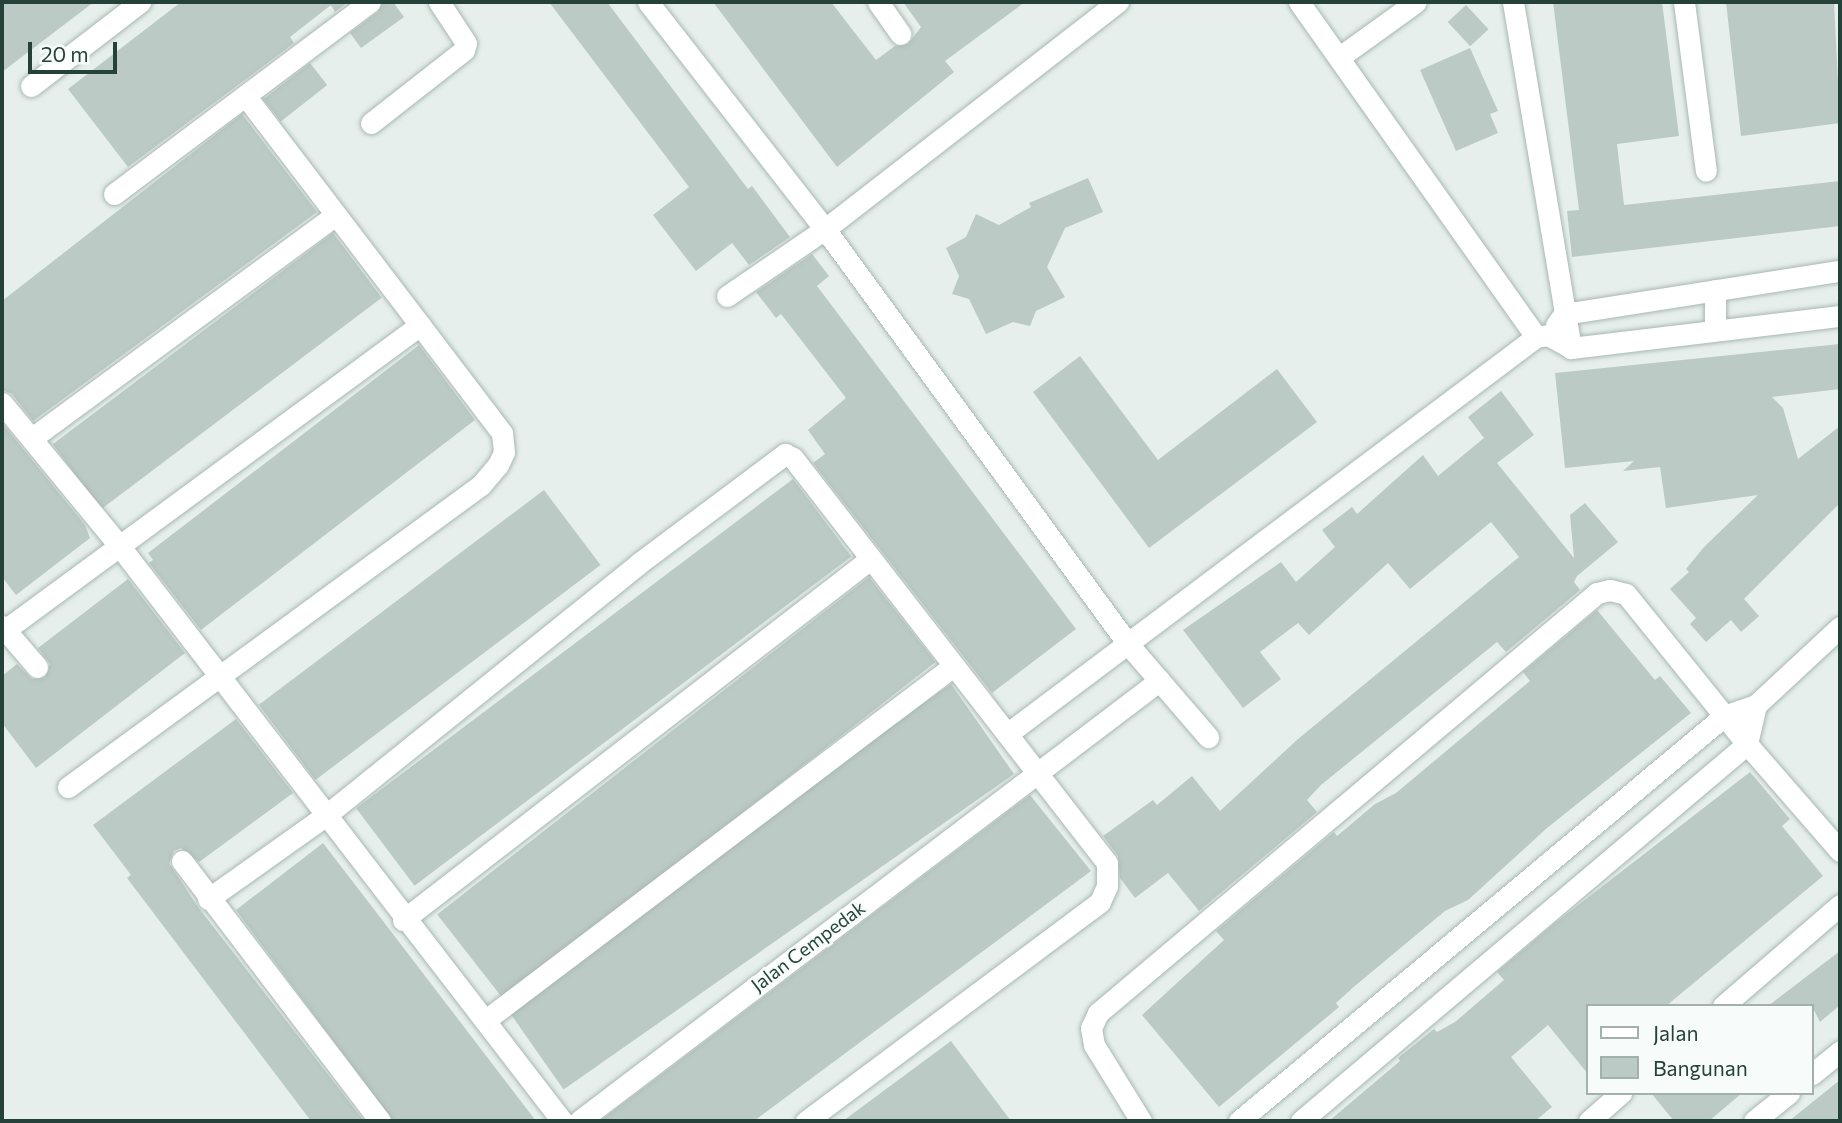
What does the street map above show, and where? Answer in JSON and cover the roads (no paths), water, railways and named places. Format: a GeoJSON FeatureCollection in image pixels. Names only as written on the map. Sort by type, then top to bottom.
{"type":"FeatureCollection","features":[{"type":"Feature","properties":{"kind":"street"},"geometry":{"type":"LineString","coordinates":[[31,86],[140,2]]}},
{"type":"Feature","properties":{"kind":"street"},"geometry":{"type":"LineString","coordinates":[[114,194],[370,2]]}},
{"type":"Feature","properties":{"kind":"street"},"geometry":{"type":"LineString","coordinates":[[371,123],[464,50],[466,43],[439,2]]}},
{"type":"Feature","properties":{"kind":"street"},"geometry":{"type":"LineString","coordinates":[[648,2],[825,229],[1128,644],[1208,737]]}},
{"type":"Feature","properties":{"kind":"street"},"geometry":{"type":"LineString","coordinates":[[878,2],[900,34]]}},
{"type":"Feature","properties":{"kind":"street"},"geometry":{"type":"LineString","coordinates":[[727,296],[825,229],[1118,2]]}},
{"type":"Feature","properties":{"kind":"street"},"geometry":{"type":"LineString","coordinates":[[1299,2],[1341,56],[1542,336],[1571,348],[1840,316]]}},
{"type":"Feature","properties":{"kind":"street"},"geometry":{"type":"LineString","coordinates":[[1341,56],[1416,2]]}},
{"type":"Feature","properties":{"kind":"street"},"geometry":{"type":"LineString","coordinates":[[1513,2],[1571,348]]}},
{"type":"Feature","properties":{"kind":"street"},"geometry":{"type":"LineString","coordinates":[[1685,2],[1706,171]]}},
{"type":"Feature","properties":{"kind":"street"},"geometry":{"type":"LineString","coordinates":[[68,787],[220,679],[481,485],[498,465],[504,452],[502,433],[334,216],[246,97]]}},
{"type":"Feature","properties":{"kind":"street"},"geometry":{"type":"LineString","coordinates":[[32,438],[334,216]]}},
{"type":"Feature","properties":{"kind":"street"},"geometry":{"type":"LineString","coordinates":[[1007,734],[1542,336],[1564,314],[1840,271]]}},
{"type":"Feature","properties":{"kind":"street"},"geometry":{"type":"LineString","coordinates":[[1715,290],[1715,330]]}},
{"type":"Feature","properties":{"kind":"street"},"geometry":{"type":"LineString","coordinates":[[37,667],[3,628],[420,325]]}},
{"type":"Feature","properties":{"kind":"street"},"geometry":{"type":"LineString","coordinates":[[2,403],[118,544],[403,920],[487,1019],[562,1121]]}},
{"type":"Feature","properties":{"kind":"street"},"geometry":{"type":"LineString","coordinates":[[208,899],[325,816],[779,456],[793,458],[869,560],[1107,863],[1107,887],[1100,902],[806,1121]]}},
{"type":"Feature","properties":{"kind":"street"},"geometry":{"type":"LineString","coordinates":[[403,920],[869,560]]}},
{"type":"Feature","properties":{"kind":"street"},"geometry":{"type":"LineString","coordinates":[[1141,1121],[1094,1045],[1091,1028],[1098,1013],[1597,593],[1611,590],[1626,594],[1747,744],[1840,851]]}},
{"type":"Feature","properties":{"kind":"street"},"geometry":{"type":"LineString","coordinates":[[1239,1121],[1724,716],[1756,705],[1840,627]]}},
{"type":"Feature","properties":{"kind":"street"},"geometry":{"type":"LineString","coordinates":[[487,1019],[952,667]]}},
{"type":"Feature","properties":{"kind":"street","name":"Jalan Cempedak"},"geometry":{"type":"LineString","coordinates":[[579,1121],[1160,680]]}},
{"type":"Feature","properties":{"kind":"street"},"geometry":{"type":"LineString","coordinates":[[1301,1121],[1747,744],[1756,705]]}},
{"type":"Feature","properties":{"kind":"street"},"geometry":{"type":"LineString","coordinates":[[182,860],[208,899],[380,1121]]}},
{"type":"Feature","properties":{"kind":"street"},"geometry":{"type":"LineString","coordinates":[[1725,1004],[1840,905]]}},
{"type":"Feature","properties":{"kind":"street"},"geometry":{"type":"LineString","coordinates":[[1444,951],[1467,981]]}},
{"type":"Feature","properties":{"kind":"street"},"geometry":{"type":"LineString","coordinates":[[1814,1072],[1840,1052]]}},
{"type":"Feature","properties":{"kind":"street"},"geometry":{"type":"LineString","coordinates":[[1589,1121],[1619,1095]]}},
{"type":"Feature","properties":{"kind":"street"},"geometry":{"type":"LineString","coordinates":[[1754,1121],[1786,1095]]}}]}
